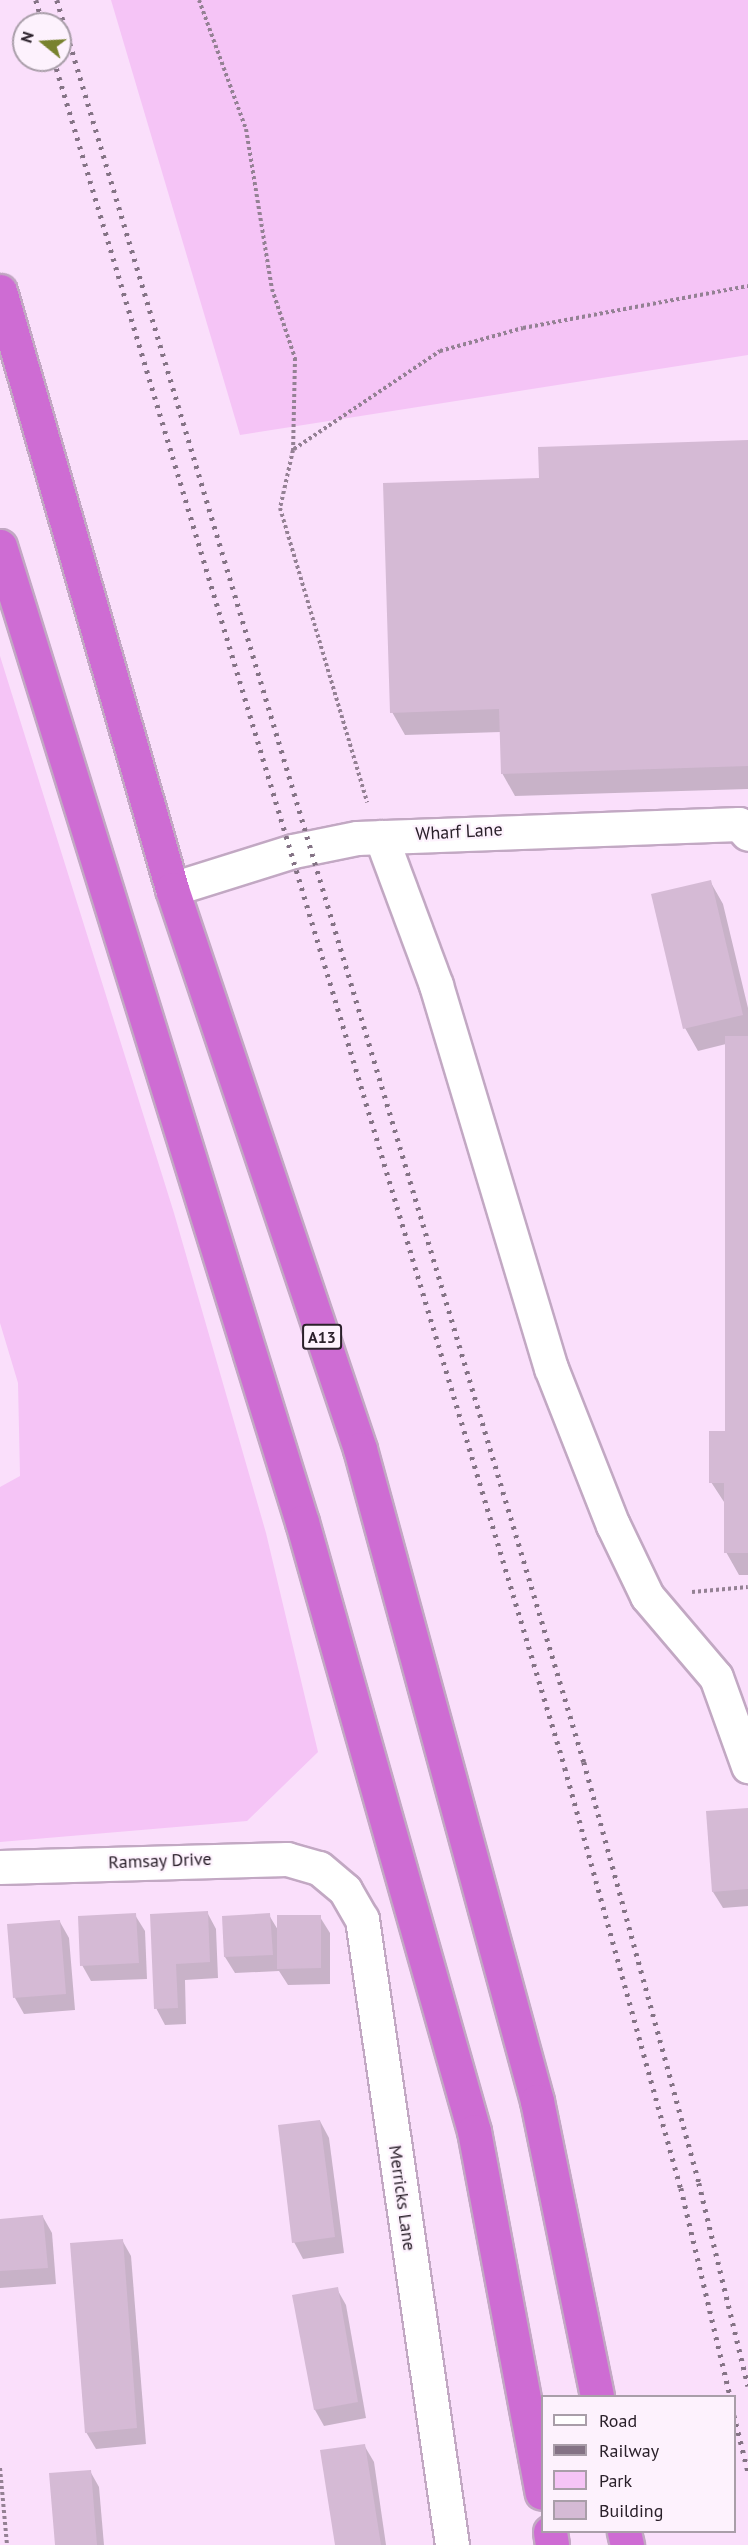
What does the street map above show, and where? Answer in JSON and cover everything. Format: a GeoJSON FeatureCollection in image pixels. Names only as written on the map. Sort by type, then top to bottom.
{"type":"FeatureCollection","features":[{"type":"Feature","properties":{"kind":"highway","name":"A13"},"geometry":{"type":"LineString","coordinates":[[0,291],[172,889],[360,1449],[537,2101],[597,2395]]}},
{"type":"Feature","properties":{"kind":"highway"},"geometry":{"type":"LineString","coordinates":[[0,546],[302,1522],[474,2131],[541,2483]]}},
{"type":"Feature","properties":{"kind":"street","name":"Wharf Lane"},"geometry":{"type":"LineString","coordinates":[[172,889],[293,851],[381,837],[740,824],[748,834]]}},
{"type":"Feature","properties":{"kind":"street"},"geometry":{"type":"LineString","coordinates":[[381,837],[436,985],[551,1368],[647,1596],[675,1636],[716,1677],[748,1766]]}},
{"type":"Feature","properties":{"kind":"street","name":"Ramsay Drive"},"geometry":{"type":"LineString","coordinates":[[0,1867],[255,1858],[319,1868]]}},
{"type":"Feature","properties":{"kind":"street","name":"Merricks Lane"},"geometry":{"type":"LineString","coordinates":[[319,1868],[345,1890],[362,1919],[452,2545]]}},
{"type":"Feature","properties":{"kind":"path"},"geometry":{"type":"LineString","coordinates":[[199,0],[246,129],[272,289],[295,358],[293,450],[280,508],[381,837]]}},
{"type":"Feature","properties":{"kind":"path"},"geometry":{"type":"LineString","coordinates":[[293,450],[440,351],[523,328],[748,286]]}},
{"type":"Feature","properties":{"kind":"path"},"geometry":{"type":"LineString","coordinates":[[647,1596],[748,1587]]}},
{"type":"Feature","properties":{"kind":"path"},"geometry":{"type":"LineString","coordinates":[[0,2468],[6,2545]]}},
{"type":"Feature","properties":{"kind":"green space"},"geometry":{"type":"Polygon","coordinates":[[[111,0],[748,0],[748,355],[240,435],[111,0]]]}},
{"type":"Feature","properties":{"kind":"green space"},"geometry":{"type":"Polygon","coordinates":[[[0,656],[174,1213],[266,1533],[318,1752],[247,1821],[0,1842],[0,1487],[20,1476],[18,1383],[0,1323],[0,656]]]}},
{"type":"Feature","properties":{"kind":"building"},"geometry":{"type":"Polygon","coordinates":[[[748,440],[748,766],[501,774],[499,709],[390,713],[383,483],[539,478],[538,447],[748,440]]]}},
{"type":"Feature","properties":{"kind":"building"},"geometry":{"type":"Polygon","coordinates":[[[711,880],[743,1015],[683,1029],[651,894],[711,880]]]}},
{"type":"Feature","properties":{"kind":"building"},"geometry":{"type":"Polygon","coordinates":[[[725,1036],[748,1036],[748,1553],[724,1553],[724,1483],[709,1483],[709,1431],[725,1431],[725,1036]]]}},
{"type":"Feature","properties":{"kind":"building"},"geometry":{"type":"Polygon","coordinates":[[[748,1808],[748,1889],[712,1892],[706,1811],[748,1808]]]}},
{"type":"Feature","properties":{"kind":"building"},"geometry":{"type":"Polygon","coordinates":[[[208,1911],[210,1962],[176,1964],[178,2008],[154,2009],[150,1914],[208,1911]]]}},
{"type":"Feature","properties":{"kind":"building"},"geometry":{"type":"Polygon","coordinates":[[[136,1913],[139,1963],[80,1966],[78,1916],[136,1913]]]}},
{"type":"Feature","properties":{"kind":"building"},"geometry":{"type":"Polygon","coordinates":[[[270,1913],[273,1955],[224,1957],[222,1916],[270,1913]]]}},
{"type":"Feature","properties":{"kind":"building"},"geometry":{"type":"Polygon","coordinates":[[[277,1915],[321,1915],[321,1968],[277,1969],[277,1915]]]}},
{"type":"Feature","properties":{"kind":"building"},"geometry":{"type":"Polygon","coordinates":[[[60,1920],[66,1994],[13,1998],[7,1924],[60,1920]]]}},
{"type":"Feature","properties":{"kind":"building"},"geometry":{"type":"Polygon","coordinates":[[[320,2120],[335,2237],[292,2243],[278,2125],[320,2120]]]}},
{"type":"Feature","properties":{"kind":"building"},"geometry":{"type":"Polygon","coordinates":[[[43,2215],[48,2268],[0,2271],[0,2219],[43,2215]]]}},
{"type":"Feature","properties":{"kind":"building"},"geometry":{"type":"Polygon","coordinates":[[[123,2239],[137,2428],[85,2433],[70,2243],[123,2239]]]}},
{"type":"Feature","properties":{"kind":"building"},"geometry":{"type":"Polygon","coordinates":[[[338,2287],[358,2402],[314,2410],[292,2295],[338,2287]]]}},
{"type":"Feature","properties":{"kind":"building"},"geometry":{"type":"Polygon","coordinates":[[[365,2444],[381,2545],[335,2545],[320,2450],[365,2444]]]}},
{"type":"Feature","properties":{"kind":"building"},"geometry":{"type":"Polygon","coordinates":[[[91,2470],[97,2545],[55,2545],[49,2473],[91,2470]]]}},
{"type":"Feature","properties":{"kind":"railway"},"geometry":{"type":"LineString","coordinates":[[36,0],[40,12]]}},
{"type":"Feature","properties":{"kind":"railway"},"geometry":{"type":"LineString","coordinates":[[57,0],[584,1762],[699,2183],[748,2386]]}},
{"type":"Feature","properties":{"kind":"railway"},"geometry":{"type":"LineString","coordinates":[[58,72],[565,1768],[681,2188],[730,2395]]}},
{"type":"Feature","properties":{"kind":"railway"},"geometry":{"type":"LineString","coordinates":[[736,2423],[748,2471]]}}]}
